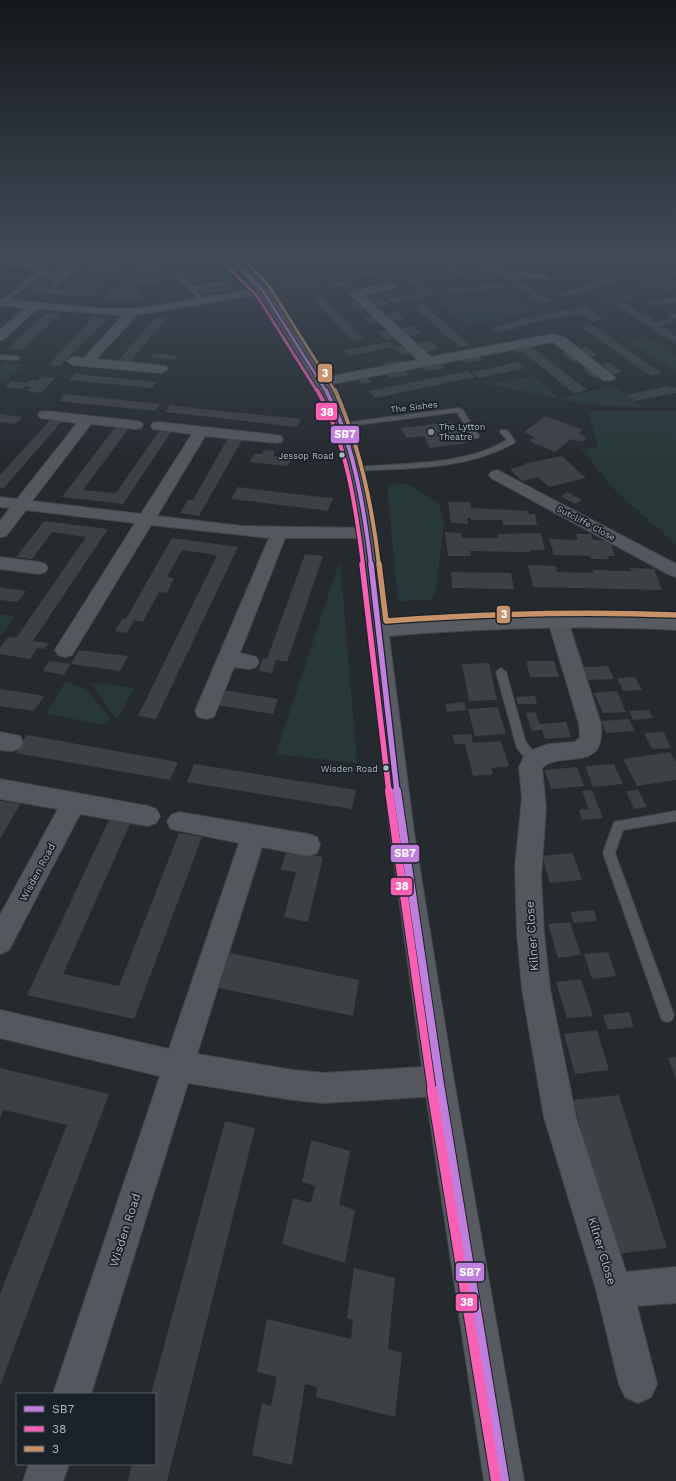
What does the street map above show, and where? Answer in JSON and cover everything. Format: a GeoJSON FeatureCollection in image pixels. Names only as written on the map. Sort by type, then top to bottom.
{"type":"FeatureCollection","features":[{"type":"Feature","properties":{"kind":"street"},"geometry":{"type":"LineString","coordinates":[[0,336],[10,327]]}},
{"type":"Feature","properties":{"kind":"street"},"geometry":{"type":"LineString","coordinates":[[87,362],[119,327]]}},
{"type":"Feature","properties":{"kind":"street"},"geometry":{"type":"LineString","coordinates":[[287,327],[321,382],[342,425],[355,469],[367,533],[380,630],[402,832],[439,1081],[504,1481]]}},
{"type":"Feature","properties":{"kind":"street"},"geometry":{"type":"LineString","coordinates":[[391,327],[427,361]]}},
{"type":"Feature","properties":{"kind":"street"},"geometry":{"type":"LineString","coordinates":[[321,382],[553,338],[560,340],[608,377]]}},
{"type":"Feature","properties":{"kind":"street"},"geometry":{"type":"LineString","coordinates":[[73,361],[161,369]]}},
{"type":"Feature","properties":{"kind":"street"},"geometry":{"type":"LineString","coordinates":[[45,415],[136,425]]}},
{"type":"Feature","properties":{"kind":"street"},"geometry":{"type":"LineString","coordinates":[[0,532],[88,420]]}},
{"type":"Feature","properties":{"kind":"street"},"geometry":{"type":"LineString","coordinates":[[158,426],[276,439]]}},
{"type":"Feature","properties":{"kind":"street"},"geometry":{"type":"LineString","coordinates":[[65,650],[201,431]]}},
{"type":"Feature","properties":{"kind":"street","name":"Sutcliffe Close"},"geometry":{"type":"LineString","coordinates":[[497,475],[676,571]]}},
{"type":"Feature","properties":{"kind":"street"},"geometry":{"type":"LineString","coordinates":[[0,502],[242,531],[279,533],[367,533]]}},
{"type":"Feature","properties":{"kind":"street"},"geometry":{"type":"LineString","coordinates":[[206,711],[279,533]]}},
{"type":"Feature","properties":{"kind":"street"},"geometry":{"type":"LineString","coordinates":[[0,563],[40,568]]}},
{"type":"Feature","properties":{"kind":"street"},"geometry":{"type":"LineString","coordinates":[[380,630],[447,624],[558,621],[676,623]]}},
{"type":"Feature","properties":{"kind":"street"},"geometry":{"type":"LineString","coordinates":[[534,761],[538,757],[550,752],[575,752],[582,750],[592,736],[590,724],[558,621]]}},
{"type":"Feature","properties":{"kind":"street"},"geometry":{"type":"LineString","coordinates":[[228,659],[249,662]]}},
{"type":"Feature","properties":{"kind":"street","name":"Kilner Close"},"geometry":{"type":"LineString","coordinates":[[534,761],[530,772],[534,794],[534,807],[528,850],[528,877],[536,988],[560,1115],[614,1291],[638,1384]]}},
{"type":"Feature","properties":{"kind":"street"},"geometry":{"type":"LineString","coordinates":[[0,789],[73,804],[148,816]]}},
{"type":"Feature","properties":{"kind":"street","name":"Wisden Road"},"geometry":{"type":"LineString","coordinates":[[0,941],[73,804]]}},
{"type":"Feature","properties":{"kind":"street"},"geometry":{"type":"LineString","coordinates":[[179,822],[308,845]]}},
{"type":"Feature","properties":{"kind":"street","name":"Wisden Road"},"geometry":{"type":"LineString","coordinates":[[72,1393],[253,836]]}},
{"type":"Feature","properties":{"kind":"street"},"geometry":{"type":"LineString","coordinates":[[0,1024],[179,1066],[255,1080],[324,1088],[439,1081]]}},
{"type":"Feature","properties":{"kind":"street","name":"Kilner Close"},"geometry":{"type":"LineString","coordinates":[[614,1291],[676,1285]]}},
{"type":"Feature","properties":{"kind":"street"},"geometry":{"type":"LineString","coordinates":[[43,1481],[49,1465]]}},
{"type":"Feature","properties":{"kind":"lane"},"geometry":{"type":"LineString","coordinates":[[0,356],[17,358]]}},
{"type":"Feature","properties":{"kind":"lane","name":"The Sishes"},"geometry":{"type":"LineString","coordinates":[[342,425],[459,410],[475,436]]}},
{"type":"Feature","properties":{"kind":"lane"},"geometry":{"type":"LineString","coordinates":[[355,469],[470,458],[503,448],[511,441],[504,432]]}},
{"type":"Feature","properties":{"kind":"lane"},"geometry":{"type":"LineString","coordinates":[[501,672],[520,740],[523,748],[534,761]]}},
{"type":"Feature","properties":{"kind":"lane"},"geometry":{"type":"LineString","coordinates":[[667,1015],[609,853],[618,826],[676,816]]}},
{"type":"Feature","properties":{"kind":"shaded area"},"geometry":{"type":"Polygon","coordinates":[[[646,337],[676,356],[676,369],[673,370],[629,341],[646,337]]]}},
{"type":"Feature","properties":{"kind":"shaded area"},"geometry":{"type":"Polygon","coordinates":[[[4,363],[24,365],[11,377],[0,383],[0,367],[4,363]]]}},
{"type":"Feature","properties":{"kind":"shaded area"},"geometry":{"type":"Polygon","coordinates":[[[533,376],[559,398],[614,386],[642,407],[583,404],[489,384],[533,376]]]}},
{"type":"Feature","properties":{"kind":"shaded area"},"geometry":{"type":"Polygon","coordinates":[[[588,411],[676,411],[676,545],[614,489],[581,449],[598,447],[588,411]]]}},
{"type":"Feature","properties":{"kind":"shaded area"},"geometry":{"type":"Polygon","coordinates":[[[408,484],[439,503],[444,522],[436,590],[430,600],[398,601],[387,485],[408,484]]]}},
{"type":"Feature","properties":{"kind":"shaded area"},"geometry":{"type":"Polygon","coordinates":[[[340,560],[357,763],[276,754],[340,560]]]}},
{"type":"Feature","properties":{"kind":"shaded area"},"geometry":{"type":"Polygon","coordinates":[[[0,614],[15,616],[0,637],[0,614]]]}},
{"type":"Feature","properties":{"kind":"shaded area"},"geometry":{"type":"Polygon","coordinates":[[[65,682],[86,689],[110,718],[107,725],[46,714],[65,682]]]}},
{"type":"Feature","properties":{"kind":"shaded area"},"geometry":{"type":"Polygon","coordinates":[[[90,682],[134,688],[117,720],[90,682]]]}},
{"type":"Feature","properties":{"kind":"building"},"geometry":{"type":"Polygon","coordinates":[[[31,327],[46,327],[22,350],[7,349],[31,327]]]}},
{"type":"Feature","properties":{"kind":"building"},"geometry":{"type":"Polygon","coordinates":[[[84,327],[99,327],[60,366],[48,365],[84,327]]]}},
{"type":"Feature","properties":{"kind":"building"},"geometry":{"type":"Polygon","coordinates":[[[147,327],[159,327],[128,364],[116,363],[147,327]]]}},
{"type":"Feature","properties":{"kind":"building"},"geometry":{"type":"Polygon","coordinates":[[[339,327],[352,327],[364,339],[352,341],[339,327]]]}},
{"type":"Feature","properties":{"kind":"building"},"geometry":{"type":"Polygon","coordinates":[[[415,327],[422,334],[409,336],[401,328],[415,327]]]}},
{"type":"Feature","properties":{"kind":"building"},"geometry":{"type":"Polygon","coordinates":[[[437,327],[449,327],[470,345],[459,347],[437,327]]]}},
{"type":"Feature","properties":{"kind":"building"},"geometry":{"type":"Polygon","coordinates":[[[516,327],[518,328],[498,333],[491,328],[516,327]]]}},
{"type":"Feature","properties":{"kind":"building"},"geometry":{"type":"Polygon","coordinates":[[[581,327],[596,327],[662,373],[651,376],[581,327]]]}},
{"type":"Feature","properties":{"kind":"building"},"geometry":{"type":"Polygon","coordinates":[[[650,327],[663,327],[676,336],[676,344],[650,327]]]}},
{"type":"Feature","properties":{"kind":"building"},"geometry":{"type":"Polygon","coordinates":[[[390,330],[399,338],[386,340],[377,332],[390,330]]]}},
{"type":"Feature","properties":{"kind":"building"},"geometry":{"type":"Polygon","coordinates":[[[430,341],[439,349],[426,352],[418,344],[430,341]]]}},
{"type":"Feature","properties":{"kind":"building"},"geometry":{"type":"Polygon","coordinates":[[[389,342],[394,347],[349,356],[344,350],[389,342]]]}},
{"type":"Feature","properties":{"kind":"building"},"geometry":{"type":"Polygon","coordinates":[[[406,345],[415,353],[403,356],[394,347],[406,345]]]}},
{"type":"Feature","properties":{"kind":"building"},"geometry":{"type":"Polygon","coordinates":[[[530,346],[587,390],[574,393],[523,352],[517,353],[512,349],[530,346]]]}},
{"type":"Feature","properties":{"kind":"building"},"geometry":{"type":"Polygon","coordinates":[[[587,347],[598,355],[590,357],[579,349],[587,347]]]}},
{"type":"Feature","properties":{"kind":"building"},"geometry":{"type":"Polygon","coordinates":[[[570,352],[581,360],[573,362],[562,353],[570,352]]]}},
{"type":"Feature","properties":{"kind":"building"},"geometry":{"type":"Polygon","coordinates":[[[154,353],[178,356],[174,360],[151,358],[154,353]]]}},
{"type":"Feature","properties":{"kind":"building"},"geometry":{"type":"Polygon","coordinates":[[[479,356],[483,360],[466,363],[461,359],[479,356]]]}},
{"type":"Feature","properties":{"kind":"building"},"geometry":{"type":"Polygon","coordinates":[[[401,360],[405,364],[386,368],[382,363],[401,360]]]}},
{"type":"Feature","properties":{"kind":"building"},"geometry":{"type":"Polygon","coordinates":[[[519,362],[526,368],[479,378],[472,372],[519,362]]]}},
{"type":"Feature","properties":{"kind":"building"},"geometry":{"type":"Polygon","coordinates":[[[440,363],[445,368],[426,371],[422,367],[440,363]]]}},
{"type":"Feature","properties":{"kind":"building"},"geometry":{"type":"Polygon","coordinates":[[[609,363],[622,372],[613,374],[601,364],[609,363]]]}},
{"type":"Feature","properties":{"kind":"building"},"geometry":{"type":"Polygon","coordinates":[[[591,367],[603,376],[594,378],[582,369],[591,367]]]}},
{"type":"Feature","properties":{"kind":"building"},"geometry":{"type":"Polygon","coordinates":[[[404,370],[409,375],[390,378],[386,374],[404,370]]]}},
{"type":"Feature","properties":{"kind":"building"},"geometry":{"type":"Polygon","coordinates":[[[468,371],[475,377],[375,398],[369,391],[468,371]]]}},
{"type":"Feature","properties":{"kind":"building"},"geometry":{"type":"Polygon","coordinates":[[[75,373],[157,382],[152,388],[69,380],[75,373]]]}},
{"type":"Feature","properties":{"kind":"building"},"geometry":{"type":"Polygon","coordinates":[[[42,376],[55,378],[41,393],[27,391],[32,387],[25,386],[22,389],[5,387],[11,381],[27,383],[30,380],[37,381],[42,376]]]}},
{"type":"Feature","properties":{"kind":"building"},"geometry":{"type":"Polygon","coordinates":[[[367,377],[372,382],[362,384],[358,379],[367,377]]]}},
{"type":"Feature","properties":{"kind":"building"},"geometry":{"type":"Polygon","coordinates":[[[668,386],[670,388],[676,387],[676,393],[635,401],[626,395],[668,386]]]}},
{"type":"Feature","properties":{"kind":"building"},"geometry":{"type":"Polygon","coordinates":[[[65,394],[160,404],[155,411],[59,401],[65,394]]]}},
{"type":"Feature","properties":{"kind":"building"},"geometry":{"type":"Polygon","coordinates":[[[170,405],[301,419],[297,427],[165,412],[170,405]]]}},
{"type":"Feature","properties":{"kind":"building"},"geometry":{"type":"Polygon","coordinates":[[[0,414],[22,417],[15,424],[0,422],[0,414]]]}},
{"type":"Feature","properties":{"kind":"building"},"geometry":{"type":"Polygon","coordinates":[[[546,416],[583,430],[579,433],[587,438],[582,442],[571,439],[555,452],[529,441],[535,437],[524,432],[546,416]]]}},
{"type":"Feature","properties":{"kind":"building"},"geometry":{"type":"Polygon","coordinates":[[[51,419],[63,420],[3,489],[0,488],[0,475],[51,419]]]}},
{"type":"Feature","properties":{"kind":"building","name":"The Lytton Theatre"},"geometry":{"type":"Polygon","coordinates":[[[453,422],[467,443],[430,448],[424,436],[406,438],[401,428],[453,422]]]}},
{"type":"Feature","properties":{"kind":"building"},"geometry":{"type":"Polygon","coordinates":[[[116,426],[129,428],[83,490],[116,493],[159,431],[171,432],[123,504],[62,497],[116,426]]]}},
{"type":"Feature","properties":{"kind":"building"},"geometry":{"type":"Polygon","coordinates":[[[228,438],[242,440],[199,516],[180,513],[188,500],[193,500],[228,438]]]}},
{"type":"Feature","properties":{"kind":"building"},"geometry":{"type":"Polygon","coordinates":[[[264,450],[275,451],[273,456],[292,458],[288,466],[250,462],[254,454],[262,454],[264,450]]]}},
{"type":"Feature","properties":{"kind":"building"},"geometry":{"type":"Polygon","coordinates":[[[562,456],[586,478],[549,487],[538,477],[522,481],[510,469],[525,465],[523,464],[562,456]]]}},
{"type":"Feature","properties":{"kind":"building"},"geometry":{"type":"Polygon","coordinates":[[[238,487],[333,498],[328,511],[231,499],[238,487]]]}},
{"type":"Feature","properties":{"kind":"building"},"geometry":{"type":"Polygon","coordinates":[[[567,492],[582,500],[576,504],[561,497],[567,492]]]}},
{"type":"Feature","properties":{"kind":"building"},"geometry":{"type":"Polygon","coordinates":[[[448,502],[470,502],[471,508],[528,511],[529,514],[535,514],[537,525],[503,525],[502,520],[471,520],[471,518],[467,518],[468,524],[451,523],[448,502]]]}},
{"type":"Feature","properties":{"kind":"building"},"geometry":{"type":"Polygon","coordinates":[[[44,521],[108,529],[33,641],[49,643],[45,649],[37,648],[30,659],[0,654],[0,648],[8,637],[16,638],[86,537],[52,532],[32,559],[16,557],[44,521]]]}},
{"type":"Feature","properties":{"kind":"building"},"geometry":{"type":"Polygon","coordinates":[[[445,532],[461,533],[462,538],[498,538],[497,534],[541,533],[545,550],[530,550],[530,552],[470,551],[471,556],[448,556],[445,532]]]}},
{"type":"Feature","properties":{"kind":"building"},"geometry":{"type":"Polygon","coordinates":[[[576,534],[591,534],[593,540],[610,541],[615,556],[607,556],[608,559],[591,559],[590,556],[554,555],[549,539],[578,540],[576,534]]]}},
{"type":"Feature","properties":{"kind":"building"},"geometry":{"type":"Polygon","coordinates":[[[172,538],[238,547],[156,719],[138,716],[217,555],[182,550],[167,577],[174,578],[167,593],[159,592],[143,622],[134,620],[127,633],[115,631],[122,619],[126,619],[172,538]]]}},
{"type":"Feature","properties":{"kind":"building"},"geometry":{"type":"Polygon","coordinates":[[[305,554],[323,556],[287,662],[276,660],[272,673],[259,671],[263,658],[267,659],[305,554]]]}},
{"type":"Feature","properties":{"kind":"building"},"geometry":{"type":"Polygon","coordinates":[[[528,565],[556,566],[557,572],[593,573],[593,570],[631,571],[630,568],[654,569],[662,590],[533,587],[528,565]]]}},
{"type":"Feature","properties":{"kind":"building"},"geometry":{"type":"Polygon","coordinates":[[[451,572],[511,573],[514,589],[452,588],[451,572]]]}},
{"type":"Feature","properties":{"kind":"building"},"geometry":{"type":"Polygon","coordinates":[[[0,587],[26,591],[18,602],[0,600],[0,587]]]}},
{"type":"Feature","properties":{"kind":"building"},"geometry":{"type":"Polygon","coordinates":[[[79,650],[128,656],[120,671],[71,664],[79,650]]]}},
{"type":"Feature","properties":{"kind":"building"},"geometry":{"type":"Polygon","coordinates":[[[49,661],[70,664],[64,675],[43,671],[49,661]]]}},
{"type":"Feature","properties":{"kind":"building"},"geometry":{"type":"Polygon","coordinates":[[[526,661],[554,661],[559,677],[530,677],[526,661]]]}},
{"type":"Feature","properties":{"kind":"building"},"geometry":{"type":"Polygon","coordinates":[[[489,663],[497,700],[469,701],[462,664],[489,663]]]}},
{"type":"Feature","properties":{"kind":"building"},"geometry":{"type":"Polygon","coordinates":[[[608,666],[614,679],[588,680],[583,667],[608,666]]]}},
{"type":"Feature","properties":{"kind":"building"},"geometry":{"type":"Polygon","coordinates":[[[635,677],[642,690],[623,691],[617,678],[635,677]]]}},
{"type":"Feature","properties":{"kind":"building"},"geometry":{"type":"Polygon","coordinates":[[[0,689],[44,696],[34,711],[0,706],[0,689]]]}},
{"type":"Feature","properties":{"kind":"building"},"geometry":{"type":"Polygon","coordinates":[[[223,690],[278,699],[273,714],[217,705],[223,690]]]}},
{"type":"Feature","properties":{"kind":"building"},"geometry":{"type":"Polygon","coordinates":[[[617,691],[626,712],[603,713],[594,693],[617,691]]]}},
{"type":"Feature","properties":{"kind":"building"},"geometry":{"type":"Polygon","coordinates":[[[535,696],[537,704],[518,704],[516,697],[535,696]]]}},
{"type":"Feature","properties":{"kind":"building"},"geometry":{"type":"Polygon","coordinates":[[[464,702],[466,710],[447,712],[445,704],[464,702]]]}},
{"type":"Feature","properties":{"kind":"building"},"geometry":{"type":"Polygon","coordinates":[[[498,707],[506,734],[475,736],[468,709],[498,707]]]}},
{"type":"Feature","properties":{"kind":"building"},"geometry":{"type":"Polygon","coordinates":[[[649,710],[653,718],[633,720],[629,711],[649,710]]]}},
{"type":"Feature","properties":{"kind":"building"},"geometry":{"type":"Polygon","coordinates":[[[535,712],[540,724],[566,722],[571,737],[545,739],[542,730],[532,731],[526,713],[535,712]]]}},
{"type":"Feature","properties":{"kind":"building"},"geometry":{"type":"Polygon","coordinates":[[[629,719],[635,731],[606,733],[601,721],[629,719]]]}},
{"type":"Feature","properties":{"kind":"building"},"geometry":{"type":"Polygon","coordinates":[[[664,732],[671,748],[652,749],[644,733],[664,732]]]}},
{"type":"Feature","properties":{"kind":"building"},"geometry":{"type":"Polygon","coordinates":[[[471,734],[473,743],[501,741],[509,766],[491,768],[493,774],[473,776],[465,744],[455,744],[452,735],[471,734]]]}},
{"type":"Feature","properties":{"kind":"building"},"geometry":{"type":"Polygon","coordinates":[[[27,735],[178,762],[170,780],[16,753],[27,735]]]}},
{"type":"Feature","properties":{"kind":"building"},"geometry":{"type":"Polygon","coordinates":[[[670,752],[676,762],[676,780],[637,786],[623,759],[670,752]]]}},
{"type":"Feature","properties":{"kind":"building"},"geometry":{"type":"Polygon","coordinates":[[[194,764],[356,790],[352,809],[187,782],[194,764]]]}},
{"type":"Feature","properties":{"kind":"building"},"geometry":{"type":"Polygon","coordinates":[[[614,764],[623,784],[593,787],[585,766],[614,764]]]}},
{"type":"Feature","properties":{"kind":"building"},"geometry":{"type":"Polygon","coordinates":[[[577,767],[584,786],[551,789],[545,770],[577,767]]]}},
{"type":"Feature","properties":{"kind":"building"},"geometry":{"type":"Polygon","coordinates":[[[592,790],[603,818],[582,820],[579,810],[589,809],[582,791],[592,790]]]}},
{"type":"Feature","properties":{"kind":"building"},"geometry":{"type":"Polygon","coordinates":[[[638,790],[647,807],[634,809],[626,791],[638,790]]]}},
{"type":"Feature","properties":{"kind":"building"},"geometry":{"type":"Polygon","coordinates":[[[0,801],[20,804],[0,839],[0,801]]]}},
{"type":"Feature","properties":{"kind":"building"},"geometry":{"type":"Polygon","coordinates":[[[109,820],[130,824],[63,974],[119,986],[179,833],[202,837],[134,1019],[27,995],[109,820]]]}},
{"type":"Feature","properties":{"kind":"building"},"geometry":{"type":"Polygon","coordinates":[[[286,851],[323,857],[308,922],[284,917],[296,872],[281,870],[286,851]]]}},
{"type":"Feature","properties":{"kind":"building"},"geometry":{"type":"Polygon","coordinates":[[[573,853],[582,880],[550,883],[542,856],[573,853]]]}},
{"type":"Feature","properties":{"kind":"building"},"geometry":{"type":"Polygon","coordinates":[[[594,910],[597,921],[574,923],[570,912],[594,910]]]}},
{"type":"Feature","properties":{"kind":"building"},"geometry":{"type":"Polygon","coordinates":[[[570,922],[581,955],[558,958],[548,924],[570,922]]]}},
{"type":"Feature","properties":{"kind":"building"},"geometry":{"type":"Polygon","coordinates":[[[608,952],[616,976],[592,979],[584,954],[608,952]]]}},
{"type":"Feature","properties":{"kind":"building"},"geometry":{"type":"Polygon","coordinates":[[[230,953],[359,980],[353,1016],[219,988],[230,953]]]}},
{"type":"Feature","properties":{"kind":"building"},"geometry":{"type":"Polygon","coordinates":[[[581,979],[593,1016],[567,1018],[556,982],[581,979]]]}},
{"type":"Feature","properties":{"kind":"building"},"geometry":{"type":"Polygon","coordinates":[[[629,1012],[634,1027],[608,1030],[603,1015],[629,1012]]]}},
{"type":"Feature","properties":{"kind":"building"},"geometry":{"type":"Polygon","coordinates":[[[597,1030],[609,1070],[575,1074],[564,1034],[597,1030]]]}},
{"type":"Feature","properties":{"kind":"building"},"geometry":{"type":"Polygon","coordinates":[[[676,1057],[676,1079],[668,1058],[676,1057]]]}},
{"type":"Feature","properties":{"kind":"building"},"geometry":{"type":"Polygon","coordinates":[[[0,1068],[109,1094],[0,1386],[0,1294],[67,1125],[4,1110],[0,1118],[0,1068]]]}},
{"type":"Feature","properties":{"kind":"building"},"geometry":{"type":"Polygon","coordinates":[[[619,1095],[667,1248],[616,1254],[573,1100],[619,1095]]]}},
{"type":"Feature","properties":{"kind":"building"},"geometry":{"type":"Polygon","coordinates":[[[225,1121],[255,1128],[167,1481],[128,1481],[132,1465],[156,1465],[156,1393],[151,1393],[225,1121]]]}},
{"type":"Feature","properties":{"kind":"building"},"geometry":{"type":"Polygon","coordinates":[[[311,1140],[350,1151],[339,1205],[355,1210],[345,1263],[282,1244],[293,1198],[311,1203],[315,1186],[302,1182],[311,1140]]]}},
{"type":"Feature","properties":{"kind":"building"},"geometry":{"type":"Polygon","coordinates":[[[354,1268],[395,1278],[388,1349],[402,1353],[395,1417],[316,1397],[317,1387],[305,1384],[292,1465],[252,1455],[262,1403],[271,1406],[277,1377],[257,1372],[267,1319],[351,1339],[353,1320],[347,1318],[354,1268]]]}},
{"type":"Feature","properties":{"kind":"transit line","name":"38"},"geometry":{"type":"LineString","coordinates":[[277,327],[318,392],[334,428],[347,471],[359,534],[394,833],[431,1082],[496,1481]]}},
{"type":"Feature","properties":{"kind":"transit line","name":"SB7"},"geometry":{"type":"LineString","coordinates":[[286,327],[325,388],[342,425],[355,469],[367,533],[402,832],[439,1081],[504,1481]]}},
{"type":"Feature","properties":{"kind":"transit line","name":"3"},"geometry":{"type":"LineString","coordinates":[[296,327],[332,384],[349,422],[363,468],[375,532],[386,621],[459,616],[567,613],[676,615]]}},
{"type":"Feature","properties":{"kind":"place","name":"The Lytton Theatre"},"geometry":{"type":"Point","coordinates":[431,432]}},
{"type":"Feature","properties":{"kind":"place","name":"Jessop Road"},"geometry":{"type":"Point","coordinates":[342,455]}},
{"type":"Feature","properties":{"kind":"place","name":"Wisden Road"},"geometry":{"type":"Point","coordinates":[386,768]}}]}
